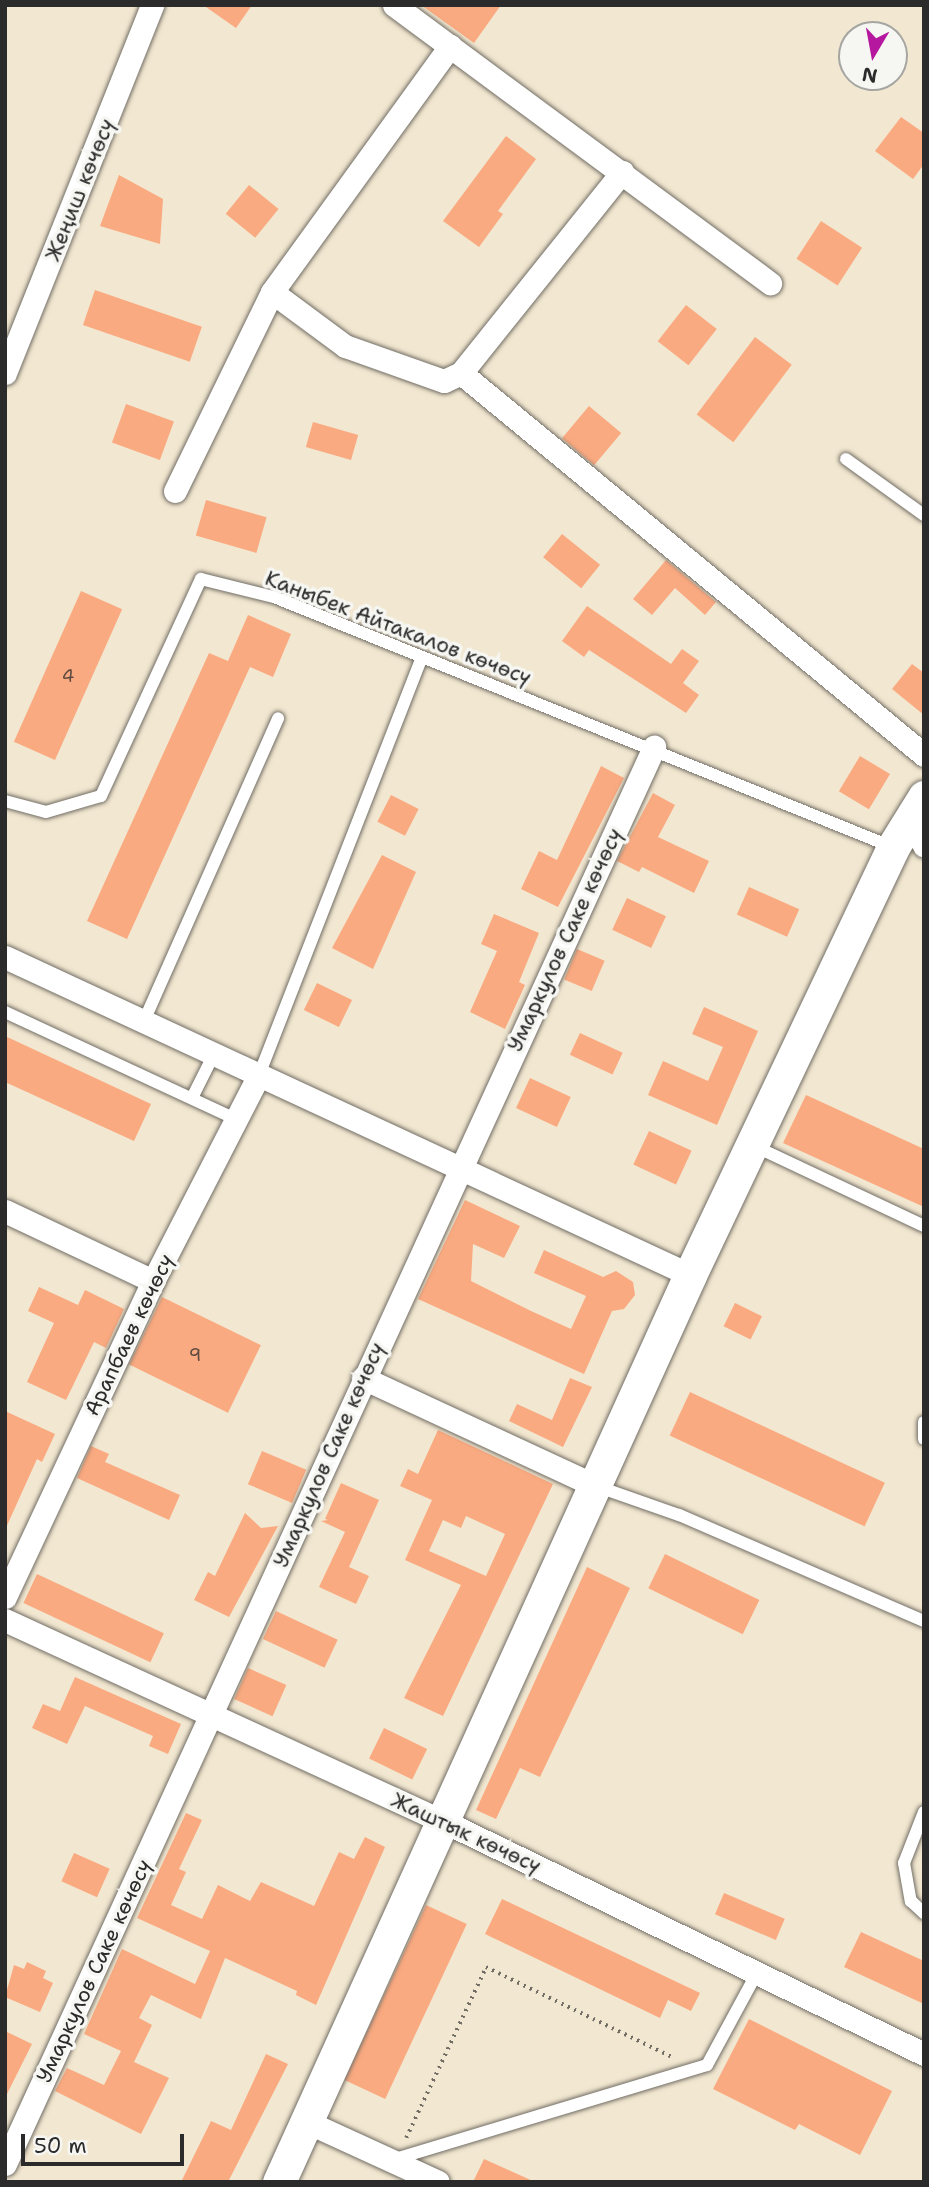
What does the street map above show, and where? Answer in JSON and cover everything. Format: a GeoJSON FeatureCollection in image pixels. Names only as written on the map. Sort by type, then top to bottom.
{"type":"FeatureCollection","features":[{"type":"Feature","properties":{"kind":"main road"},"geometry":{"type":"LineString","coordinates":[[279,2182],[690,1275],[752,1145],[913,827]]}},
{"type":"Feature","properties":{"kind":"street","name":"Жеңиш көчөсү"},"geometry":{"type":"LineString","coordinates":[[5,373],[152,5]]}},
{"type":"Feature","properties":{"kind":"street"},"geometry":{"type":"LineString","coordinates":[[394,5],[770,283]]}},
{"type":"Feature","properties":{"kind":"street"},"geometry":{"type":"LineString","coordinates":[[175,491],[272,292],[450,46]]}},
{"type":"Feature","properties":{"kind":"street"},"geometry":{"type":"LineString","coordinates":[[272,292],[345,346],[443,381],[461,373],[622,172]]}},
{"type":"Feature","properties":{"kind":"street"},"geometry":{"type":"LineString","coordinates":[[461,373],[924,755]]}},
{"type":"Feature","properties":{"kind":"street","name":"Умаркулов Саке көчөсү"},"geometry":{"type":"LineString","coordinates":[[5,2164],[654,747]]}},
{"type":"Feature","properties":{"kind":"street"},"geometry":{"type":"LineString","coordinates":[[5,957],[690,1275]]}},
{"type":"Feature","properties":{"kind":"street","name":"Арапбаев көчөсү"},"geometry":{"type":"LineString","coordinates":[[5,1597],[153,1282],[259,1075]]}},
{"type":"Feature","properties":{"kind":"street"},"geometry":{"type":"LineString","coordinates":[[5,1211],[153,1282]]}},
{"type":"Feature","properties":{"kind":"street"},"geometry":{"type":"LineString","coordinates":[[363,1378],[596,1486]]}},
{"type":"Feature","properties":{"kind":"street","name":"Жаштык көчөсү"},"geometry":{"type":"LineString","coordinates":[[5,1620],[443,1821],[923,2053]]}},
{"type":"Feature","properties":{"kind":"street"},"geometry":{"type":"LineString","coordinates":[[305,2122],[438,2182]]}},
{"type":"Feature","properties":{"kind":"lane"},"geometry":{"type":"LineString","coordinates":[[846,459],[924,515]]}},
{"type":"Feature","properties":{"kind":"lane","name":"Каныбек Айтакалов көчөсү"},"geometry":{"type":"LineString","coordinates":[[5,801],[46,812],[102,796],[201,579],[274,597],[422,658],[654,747],[913,827]]}},
{"type":"Feature","properties":{"kind":"lane"},"geometry":{"type":"LineString","coordinates":[[259,1075],[422,658]]}},
{"type":"Feature","properties":{"kind":"lane"},"geometry":{"type":"LineString","coordinates":[[144,1021],[278,718]]}},
{"type":"Feature","properties":{"kind":"lane"},"geometry":{"type":"LineString","coordinates":[[5,1012],[236,1119]]}},
{"type":"Feature","properties":{"kind":"lane"},"geometry":{"type":"LineString","coordinates":[[192,1098],[214,1054]]}},
{"type":"Feature","properties":{"kind":"lane"},"geometry":{"type":"LineString","coordinates":[[752,1145],[924,1226]]}},
{"type":"Feature","properties":{"kind":"lane"},"geometry":{"type":"LineString","coordinates":[[924,1422],[924,1439]]}},
{"type":"Feature","properties":{"kind":"lane"},"geometry":{"type":"LineString","coordinates":[[596,1486],[679,1516],[924,1621]]}},
{"type":"Feature","properties":{"kind":"lane"},"geometry":{"type":"LineString","coordinates":[[924,1812],[904,1863],[911,1901],[924,1913]]}},
{"type":"Feature","properties":{"kind":"lane"},"geometry":{"type":"LineString","coordinates":[[393,2160],[707,2065],[757,1973]]}},
{"type":"Feature","properties":{"kind":"path"},"geometry":{"type":"LineString","coordinates":[[393,2160],[486,1967],[695,2068]]}},
{"type":"Feature","properties":{"kind":"building"},"geometry":{"type":"Polygon","coordinates":[[[203,5],[252,5],[236,28],[203,5]]]}},
{"type":"Feature","properties":{"kind":"building"},"geometry":{"type":"Polygon","coordinates":[[[421,5],[501,5],[474,43],[421,5]]]}},
{"type":"Feature","properties":{"kind":"building"},"geometry":{"type":"Polygon","coordinates":[[[901,117],[924,133],[924,164],[913,179],[875,151],[901,117]]]}},
{"type":"Feature","properties":{"kind":"building"},"geometry":{"type":"Polygon","coordinates":[[[506,136],[536,159],[498,211],[503,214],[479,247],[443,221],[506,136]]]}},
{"type":"Feature","properties":{"kind":"building"},"geometry":{"type":"Polygon","coordinates":[[[119,175],[163,199],[160,244],[100,226],[119,175]]]}},
{"type":"Feature","properties":{"kind":"building"},"geometry":{"type":"Polygon","coordinates":[[[249,185],[279,209],[255,238],[226,214],[249,185]]]}},
{"type":"Feature","properties":{"kind":"building"},"geometry":{"type":"Polygon","coordinates":[[[821,221],[862,248],[838,285],[796,259],[821,221]]]}},
{"type":"Feature","properties":{"kind":"building"},"geometry":{"type":"Polygon","coordinates":[[[95,290],[202,327],[190,362],[83,325],[95,290]]]}},
{"type":"Feature","properties":{"kind":"building"},"geometry":{"type":"Polygon","coordinates":[[[686,305],[717,329],[688,365],[658,341],[686,305]]]}},
{"type":"Feature","properties":{"kind":"building"},"geometry":{"type":"Polygon","coordinates":[[[755,337],[792,365],[733,442],[697,414],[755,337]]]}},
{"type":"Feature","properties":{"kind":"building"},"geometry":{"type":"Polygon","coordinates":[[[126,404],[174,421],[160,460],[112,443],[126,404]]]}},
{"type":"Feature","properties":{"kind":"building"},"geometry":{"type":"Polygon","coordinates":[[[589,406],[621,433],[594,465],[562,438],[589,406]]]}},
{"type":"Feature","properties":{"kind":"building"},"geometry":{"type":"Polygon","coordinates":[[[313,422],[358,435],[351,460],[306,447],[313,422]]]}},
{"type":"Feature","properties":{"kind":"building"},"geometry":{"type":"Polygon","coordinates":[[[206,500],[267,517],[256,553],[196,536],[206,500]]]}},
{"type":"Feature","properties":{"kind":"building"},"geometry":{"type":"Polygon","coordinates":[[[562,534],[600,565],[581,588],[543,557],[562,534]]]}},
{"type":"Feature","properties":{"kind":"building"},"geometry":{"type":"Polygon","coordinates":[[[666,560],[716,602],[705,615],[675,588],[652,615],[633,599],[666,560]]]}},
{"type":"Feature","properties":{"kind":"building"},"geometry":{"type":"Polygon","coordinates":[[[81,591],[122,609],[55,760],[14,742],[81,591]]]}},
{"type":"Feature","properties":{"kind":"building"},"geometry":{"type":"Polygon","coordinates":[[[587,606],[671,664],[682,649],[699,661],[683,683],[699,695],[686,713],[589,650],[584,657],[562,641],[587,606]]]}},
{"type":"Feature","properties":{"kind":"building"},"geometry":{"type":"Polygon","coordinates":[[[248,615],[291,634],[273,677],[250,667],[127,939],[87,921],[209,653],[228,661],[248,615]]]}},
{"type":"Feature","properties":{"kind":"building"},"geometry":{"type":"Polygon","coordinates":[[[912,664],[924,673],[924,715],[892,689],[912,664]]]}},
{"type":"Feature","properties":{"kind":"building"},"geometry":{"type":"Polygon","coordinates":[[[860,756],[890,774],[869,809],[839,791],[860,756]]]}},
{"type":"Feature","properties":{"kind":"building"},"geometry":{"type":"Polygon","coordinates":[[[601,766],[624,778],[558,907],[521,889],[539,851],[557,860],[601,766]]]}},
{"type":"Feature","properties":{"kind":"building"},"geometry":{"type":"Polygon","coordinates":[[[653,793],[675,805],[658,837],[709,861],[694,893],[642,867],[639,872],[617,861],[653,793]]]}},
{"type":"Feature","properties":{"kind":"building"},"geometry":{"type":"Polygon","coordinates":[[[391,795],[419,809],[405,836],[377,822],[391,795]]]}},
{"type":"Feature","properties":{"kind":"building"},"geometry":{"type":"Polygon","coordinates":[[[382,855],[416,872],[373,969],[332,948],[382,855]]]}},
{"type":"Feature","properties":{"kind":"building"},"geometry":{"type":"Polygon","coordinates":[[[749,887],[799,909],[787,937],[737,914],[749,887]]]}},
{"type":"Feature","properties":{"kind":"building"},"geometry":{"type":"Polygon","coordinates":[[[627,898],[666,916],[651,948],[612,930],[627,898]]]}},
{"type":"Feature","properties":{"kind":"building"},"geometry":{"type":"Polygon","coordinates":[[[494,914],[539,933],[519,982],[525,985],[505,1029],[470,1012],[497,951],[481,944],[494,914]]]}},
{"type":"Feature","properties":{"kind":"building"},"geometry":{"type":"Polygon","coordinates":[[[577,949],[605,961],[592,991],[564,979],[577,949]]]}},
{"type":"Feature","properties":{"kind":"building"},"geometry":{"type":"Polygon","coordinates":[[[317,983],[352,1000],[339,1027],[304,1010],[317,983]]]}},
{"type":"Feature","properties":{"kind":"building"},"geometry":{"type":"Polygon","coordinates":[[[704,1007],[758,1031],[717,1125],[648,1095],[663,1061],[708,1081],[723,1047],[692,1034],[704,1007]]]}},
{"type":"Feature","properties":{"kind":"building"},"geometry":{"type":"Polygon","coordinates":[[[580,1033],[623,1053],[612,1075],[570,1055],[580,1033]]]}},
{"type":"Feature","properties":{"kind":"building"},"geometry":{"type":"Polygon","coordinates":[[[5,1036],[151,1104],[134,1141],[5,1082],[5,1036]]]}},
{"type":"Feature","properties":{"kind":"building"},"geometry":{"type":"Polygon","coordinates":[[[530,1078],[571,1097],[557,1127],[516,1108],[530,1078]]]}},
{"type":"Feature","properties":{"kind":"building"},"geometry":{"type":"Polygon","coordinates":[[[806,1095],[924,1149],[924,1207],[783,1143],[806,1095]]]}},
{"type":"Feature","properties":{"kind":"building"},"geometry":{"type":"Polygon","coordinates":[[[649,1131],[692,1151],[676,1184],[633,1165],[649,1131]]]}},
{"type":"Feature","properties":{"kind":"building"},"geometry":{"type":"Polygon","coordinates":[[[465,1200],[520,1226],[504,1258],[473,1244],[471,1281],[531,1311],[571,1329],[586,1296],[534,1273],[544,1250],[603,1277],[616,1271],[633,1282],[635,1295],[624,1309],[612,1311],[584,1374],[418,1299],[465,1200]]]}},
{"type":"Feature","properties":{"kind":"building"},"geometry":{"type":"Polygon","coordinates":[[[39,1287],[78,1305],[85,1290],[124,1309],[106,1348],[94,1342],[66,1400],[27,1382],[54,1323],[28,1311],[39,1287]]]}},
{"type":"Feature","properties":{"kind":"building"},"geometry":{"type":"Polygon","coordinates":[[[162,1297],[261,1345],[228,1413],[129,1364],[162,1297]]]}},
{"type":"Feature","properties":{"kind":"building"},"geometry":{"type":"Polygon","coordinates":[[[735,1303],[762,1316],[751,1340],[724,1326],[735,1303]]]}},
{"type":"Feature","properties":{"kind":"building"},"geometry":{"type":"Polygon","coordinates":[[[570,1378],[592,1387],[563,1447],[509,1421],[517,1404],[552,1420],[570,1378]]]}},
{"type":"Feature","properties":{"kind":"building"},"geometry":{"type":"Polygon","coordinates":[[[690,1392],[885,1483],[865,1526],[670,1436],[690,1392]]]}},
{"type":"Feature","properties":{"kind":"building"},"geometry":{"type":"Polygon","coordinates":[[[5,1411],[55,1434],[42,1462],[37,1459],[5,1530],[5,1411]]]}},
{"type":"Feature","properties":{"kind":"building"},"geometry":{"type":"Polygon","coordinates":[[[438,1430],[553,1484],[443,1716],[404,1698],[461,1585],[405,1560],[432,1500],[400,1486],[408,1469],[418,1474],[438,1430]],[[466,1516],[461,1528],[443,1520],[429,1551],[486,1576],[505,1534],[466,1516]]]}},
{"type":"Feature","properties":{"kind":"building"},"geometry":{"type":"Polygon","coordinates":[[[91,1446],[109,1454],[105,1462],[180,1495],[169,1520],[77,1478],[91,1446]]]}},
{"type":"Feature","properties":{"kind":"building"},"geometry":{"type":"Polygon","coordinates":[[[262,1451],[306,1470],[292,1503],[248,1484],[262,1451]]]}},
{"type":"Feature","properties":{"kind":"building"},"geometry":{"type":"Polygon","coordinates":[[[341,1483],[379,1500],[349,1567],[369,1576],[356,1604],[319,1587],[345,1532],[321,1521],[328,1520],[325,1519],[341,1483]]]}},
{"type":"Feature","properties":{"kind":"building"},"geometry":{"type":"Polygon","coordinates":[[[245,1513],[261,1528],[278,1526],[229,1617],[194,1600],[208,1572],[215,1576],[245,1513]]]}},
{"type":"Feature","properties":{"kind":"building"},"geometry":{"type":"Polygon","coordinates":[[[665,1554],[759,1600],[743,1634],[648,1588],[665,1554]]]}},
{"type":"Feature","properties":{"kind":"building"},"geometry":{"type":"Polygon","coordinates":[[[587,1567],[630,1588],[540,1777],[520,1768],[496,1819],[476,1810],[587,1567]]]}},
{"type":"Feature","properties":{"kind":"building"},"geometry":{"type":"Polygon","coordinates":[[[37,1574],[164,1633],[150,1662],[23,1603],[37,1574]]]}},
{"type":"Feature","properties":{"kind":"building"},"geometry":{"type":"Polygon","coordinates":[[[276,1611],[338,1640],[325,1668],[263,1639],[276,1611]]]}},
{"type":"Feature","properties":{"kind":"building"},"geometry":{"type":"Polygon","coordinates":[[[248,1668],[286,1685],[273,1716],[234,1699],[248,1668]]]}},
{"type":"Feature","properties":{"kind":"building"},"geometry":{"type":"Polygon","coordinates":[[[75,1677],[181,1724],[168,1754],[149,1746],[153,1736],[85,1706],[67,1744],[32,1728],[43,1704],[60,1711],[75,1677]]]}},
{"type":"Feature","properties":{"kind":"building"},"geometry":{"type":"Polygon","coordinates":[[[384,1728],[427,1749],[412,1780],[369,1759],[384,1728]]]}},
{"type":"Feature","properties":{"kind":"building"},"geometry":{"type":"Polygon","coordinates":[[[186,1813],[202,1820],[179,1869],[186,1872],[171,1905],[202,1919],[218,1885],[250,1901],[261,1882],[314,1906],[339,1852],[354,1859],[365,1837],[385,1847],[316,2005],[296,1995],[297,1991],[225,1958],[201,2019],[151,1995],[139,2018],[152,2025],[134,2062],[169,2078],[141,2134],[55,2091],[67,2068],[104,2085],[121,2051],[84,2034],[122,1949],[195,1984],[210,1951],[137,1918],[186,1813]]]}},
{"type":"Feature","properties":{"kind":"building"},"geometry":{"type":"Polygon","coordinates":[[[74,1853],[110,1869],[97,1897],[61,1881],[74,1853]]]}},
{"type":"Feature","properties":{"kind":"building"},"geometry":{"type":"Polygon","coordinates":[[[724,1893],[785,1919],[776,1940],[715,1914],[724,1893]]]}},
{"type":"Feature","properties":{"kind":"building"},"geometry":{"type":"Polygon","coordinates":[[[502,1899],[700,1993],[691,2011],[668,2000],[660,2018],[485,1934],[502,1899]]]}},
{"type":"Feature","properties":{"kind":"building"},"geometry":{"type":"Polygon","coordinates":[[[426,1905],[467,1924],[385,2099],[344,2080],[426,1905]]]}},
{"type":"Feature","properties":{"kind":"building"},"geometry":{"type":"Polygon","coordinates":[[[861,1932],[924,1961],[924,2004],[844,1967],[861,1932]]]}},
{"type":"Feature","properties":{"kind":"building"},"geometry":{"type":"Polygon","coordinates":[[[27,1962],[46,1971],[43,1978],[53,1983],[40,2012],[5,1997],[14,1965],[24,1969],[27,1962]]]}},
{"type":"Feature","properties":{"kind":"building"},"geometry":{"type":"Polygon","coordinates":[[[749,2019],[892,2091],[860,2155],[799,2124],[795,2130],[713,2089],[749,2019]]]}},
{"type":"Feature","properties":{"kind":"building"},"geometry":{"type":"Polygon","coordinates":[[[5,2031],[32,2044],[5,2098],[5,2031]]]}},
{"type":"Feature","properties":{"kind":"building"},"geometry":{"type":"Polygon","coordinates":[[[266,2054],[288,2064],[228,2182],[181,2182],[211,2121],[231,2130],[266,2054]]]}},
{"type":"Feature","properties":{"kind":"building"},"geometry":{"type":"Polygon","coordinates":[[[484,2159],[535,2182],[473,2182],[484,2159]]]}}]}
